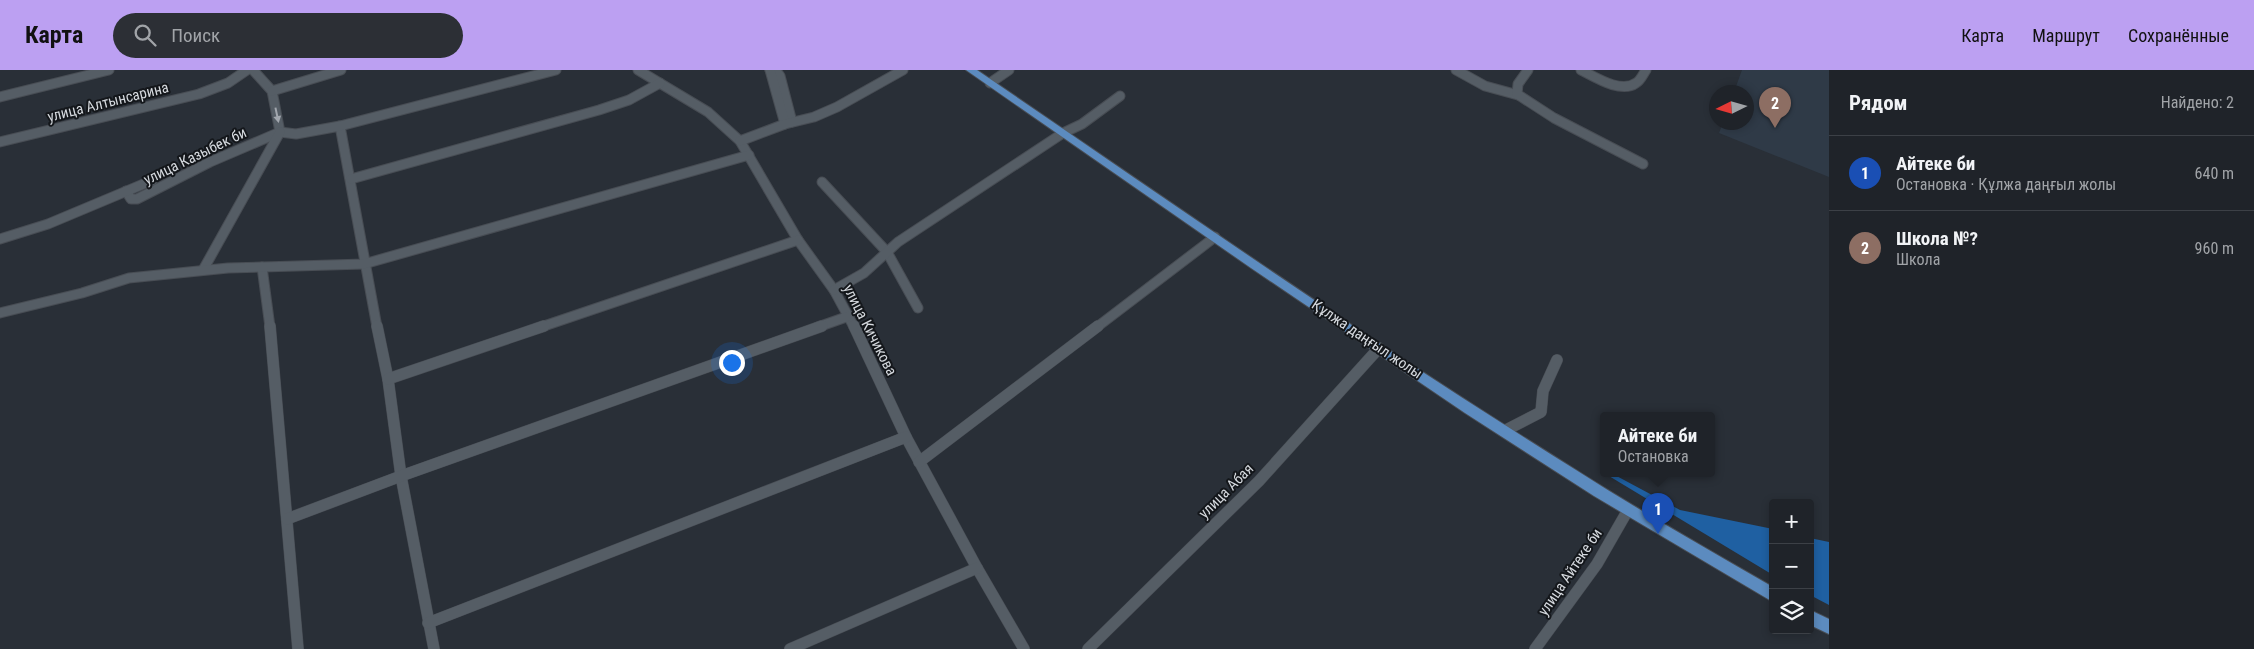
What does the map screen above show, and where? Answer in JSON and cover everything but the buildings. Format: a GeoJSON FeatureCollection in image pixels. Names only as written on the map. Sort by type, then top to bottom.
{"type":"FeatureCollection","features":[{"type":"Feature","properties":{"kind":"main road","name":"Құлжа даңғыл жолы"},"geometry":{"type":"LineString","coordinates":[[971,70],[1378,348],[1504,431],[1628,510],[1769,593]]}},
{"type":"Feature","properties":{"kind":"main road"},"geometry":{"type":"LineString","coordinates":[[1814,619],[1829,627]]}},
{"type":"Feature","properties":{"kind":"street"},"geometry":{"type":"LineString","coordinates":[[0,97],[108,70]]}},
{"type":"Feature","properties":{"kind":"street","name":"улица Алтынсарина"},"geometry":{"type":"LineString","coordinates":[[0,142],[199,94],[228,83],[247,70]]}},
{"type":"Feature","properties":{"kind":"street"},"geometry":{"type":"LineString","coordinates":[[203,270],[280,132],[272,92],[253,70]]}},
{"type":"Feature","properties":{"kind":"street"},"geometry":{"type":"LineString","coordinates":[[272,92],[341,70]]}},
{"type":"Feature","properties":{"kind":"street"},"geometry":{"type":"LineString","coordinates":[[280,132],[296,134],[340,126],[556,70]]}},
{"type":"Feature","properties":{"kind":"street","name":"улица Кичикова"},"geometry":{"type":"LineString","coordinates":[[638,70],[708,112],[740,141],[798,240],[834,290],[849,316],[919,462],[1024,649]]}},
{"type":"Feature","properties":{"kind":"street"},"geometry":{"type":"LineString","coordinates":[[770,70],[788,123]]}},
{"type":"Feature","properties":{"kind":"street"},"geometry":{"type":"LineString","coordinates":[[740,141],[788,123],[814,117],[838,107],[903,70]]}},
{"type":"Feature","properties":{"kind":"street"},"geometry":{"type":"LineString","coordinates":[[990,84],[1009,70]]}},
{"type":"Feature","properties":{"kind":"street"},"geometry":{"type":"LineString","coordinates":[[1456,70],[1468,78],[1504,94],[1518,95],[1541,111],[1643,164]]}},
{"type":"Feature","properties":{"kind":"street"},"geometry":{"type":"LineString","coordinates":[[1518,95],[1516,88],[1528,70]]}},
{"type":"Feature","properties":{"kind":"street"},"geometry":{"type":"LineString","coordinates":[[1581,70],[1611,83],[1628,86],[1637,82],[1646,70]]}},
{"type":"Feature","properties":{"kind":"street"},"geometry":{"type":"LineString","coordinates":[[351,179],[599,110],[628,100],[660,83]]}},
{"type":"Feature","properties":{"kind":"street"},"geometry":{"type":"LineString","coordinates":[[834,290],[864,273],[898,242],[1062,133],[1082,124],[1120,96]]}},
{"type":"Feature","properties":{"kind":"street"},"geometry":{"type":"LineString","coordinates":[[340,126],[351,179],[364,264],[388,378],[401,476],[434,649]]}},
{"type":"Feature","properties":{"kind":"street","name":"улица Казыбек би"},"geometry":{"type":"LineString","coordinates":[[126,191],[131,199],[138,199],[210,162],[280,132]]}},
{"type":"Feature","properties":{"kind":"street"},"geometry":{"type":"LineString","coordinates":[[0,313],[82,293],[129,278],[262,266],[364,264],[749,155]]}},
{"type":"Feature","properties":{"kind":"street","name":"улица Казыбек би"},"geometry":{"type":"LineString","coordinates":[[0,239],[41,227],[153,180]]}},
{"type":"Feature","properties":{"kind":"street"},"geometry":{"type":"LineString","coordinates":[[822,182],[886,252],[918,308]]}},
{"type":"Feature","properties":{"kind":"street"},"geometry":{"type":"LineString","coordinates":[[919,462],[1216,237]]}},
{"type":"Feature","properties":{"kind":"street"},"geometry":{"type":"LineString","coordinates":[[388,378],[798,240]]}},
{"type":"Feature","properties":{"kind":"street"},"geometry":{"type":"LineString","coordinates":[[262,266],[273,348],[288,549],[298,649]]}},
{"type":"Feature","properties":{"kind":"street"},"geometry":{"type":"LineString","coordinates":[[287,519],[401,476],[849,316]]}},
{"type":"Feature","properties":{"kind":"street","name":"улица Абая"},"geometry":{"type":"LineString","coordinates":[[1088,649],[1259,481],[1378,348]]}},
{"type":"Feature","properties":{"kind":"street"},"geometry":{"type":"LineString","coordinates":[[1504,431],[1512,424],[1535,417],[1541,412],[1543,391],[1558,360]]}},
{"type":"Feature","properties":{"kind":"street"},"geometry":{"type":"LineString","coordinates":[[428,623],[906,437]]}},
{"type":"Feature","properties":{"kind":"street","name":"улица Айтеке би"},"geometry":{"type":"LineString","coordinates":[[1535,649],[1597,564],[1628,510]]}},
{"type":"Feature","properties":{"kind":"street"},"geometry":{"type":"LineString","coordinates":[[790,649],[977,568]]}},
{"type":"Feature","properties":{"kind":"shaded area"},"geometry":{"type":"Polygon","coordinates":[[[1742,70],[1829,70],[1829,177],[1719,133],[1720,130],[1754,130],[1754,85],[1737,85],[1742,70]]]}},
{"type":"Feature","properties":{"kind":"shaded area"},"geometry":{"type":"Polygon","coordinates":[[[1611,477],[1618,477],[1680,510],[1769,528],[1769,573],[1611,477]]]}},
{"type":"Feature","properties":{"kind":"shaded area"},"geometry":{"type":"Polygon","coordinates":[[[1814,539],[1829,542],[1829,605],[1814,597],[1814,539]]]}},
{"type":"Feature","properties":{"kind":"place","name":"Школа №?"},"geometry":{"type":"Point","coordinates":[1775,128]}},
{"type":"Feature","properties":{"kind":"place","name":"Айтеке би"},"geometry":{"type":"Point","coordinates":[1658,534]}}]}
